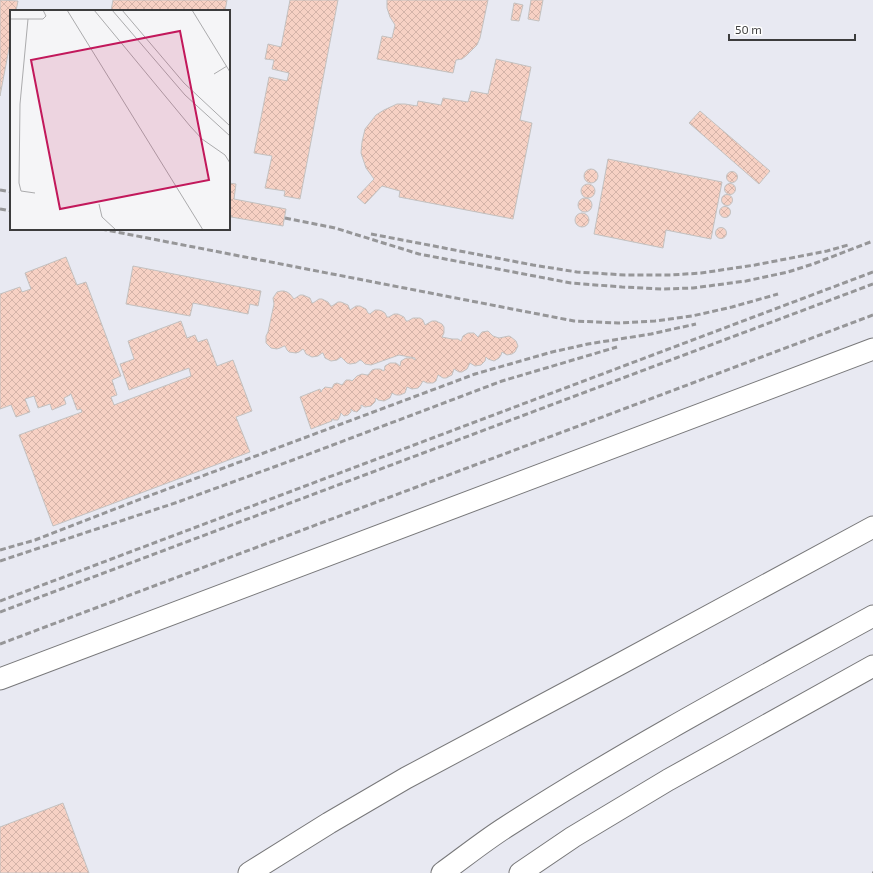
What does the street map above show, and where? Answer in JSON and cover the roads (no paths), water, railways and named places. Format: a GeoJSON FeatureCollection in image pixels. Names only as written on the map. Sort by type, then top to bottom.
{"type":"FeatureCollection","features":[{"type":"Feature","properties":{"kind":"lane"},"geometry":{"type":"LineString","coordinates":[[0,679],[873,349]]}},
{"type":"Feature","properties":{"kind":"lane"},"geometry":{"type":"LineString","coordinates":[[249,873],[329,823],[406,778],[873,527]]}},
{"type":"Feature","properties":{"kind":"lane"},"geometry":{"type":"LineString","coordinates":[[442,873],[504,828],[604,766],[873,616]]}},
{"type":"Feature","properties":{"kind":"lane"},"geometry":{"type":"LineString","coordinates":[[520,873],[574,837],[668,780],[873,666]]}},
{"type":"Feature","properties":{"kind":"railway"},"geometry":{"type":"LineString","coordinates":[[0,190],[10,192]]}},
{"type":"Feature","properties":{"kind":"railway"},"geometry":{"type":"LineString","coordinates":[[0,209],[10,211]]}},
{"type":"Feature","properties":{"kind":"railway"},"geometry":{"type":"LineString","coordinates":[[285,218],[335,228],[419,254],[571,283],[662,289],[693,288],[746,281],[788,272],[873,241]]}},
{"type":"Feature","properties":{"kind":"railway"},"geometry":{"type":"LineString","coordinates":[[106,230],[574,321],[618,323],[655,321],[692,316],[778,294]]}},
{"type":"Feature","properties":{"kind":"railway"},"geometry":{"type":"LineString","coordinates":[[371,234],[533,265],[577,272],[625,275],[671,275],[701,273],[755,265],[827,251],[848,245]]}},
{"type":"Feature","properties":{"kind":"railway"},"geometry":{"type":"LineString","coordinates":[[0,601],[873,272]]}},
{"type":"Feature","properties":{"kind":"railway"},"geometry":{"type":"LineString","coordinates":[[0,612],[873,284]]}},
{"type":"Feature","properties":{"kind":"railway"},"geometry":{"type":"LineString","coordinates":[[0,644],[873,315]]}},
{"type":"Feature","properties":{"kind":"railway"},"geometry":{"type":"LineString","coordinates":[[0,550],[35,540],[475,374],[552,352],[588,344],[651,334],[696,324]]}},
{"type":"Feature","properties":{"kind":"railway"},"geometry":{"type":"LineString","coordinates":[[0,561],[178,502],[502,381],[617,347]]}}]}
